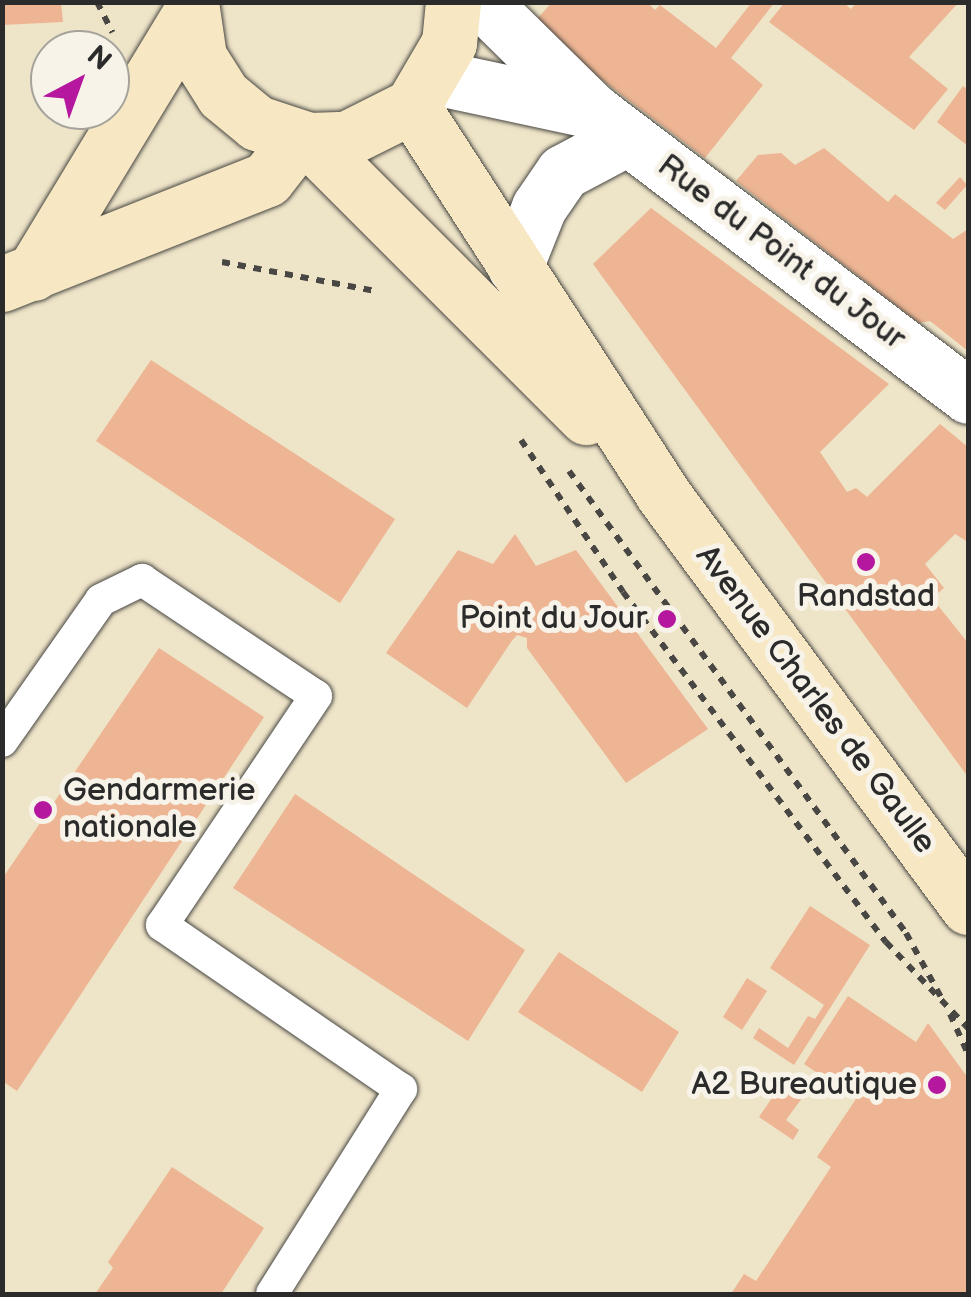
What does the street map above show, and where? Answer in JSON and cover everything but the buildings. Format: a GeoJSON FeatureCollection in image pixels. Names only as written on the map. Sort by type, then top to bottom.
{"type":"FeatureCollection","features":[{"type":"Feature","properties":{"kind":"main road"},"geometry":{"type":"LineString","coordinates":[[191,8],[199,58],[223,96],[257,124],[304,139],[346,138],[423,91],[449,43],[453,2]]}},
{"type":"Feature","properties":{"kind":"main road"},"geometry":{"type":"LineString","coordinates":[[18,278],[191,8]]}},
{"type":"Feature","properties":{"kind":"main road"},"geometry":{"type":"LineString","coordinates":[[423,91],[515,266],[662,493]]}},
{"type":"Feature","properties":{"kind":"main road"},"geometry":{"type":"LineString","coordinates":[[18,278],[267,180],[304,139]]}},
{"type":"Feature","properties":{"kind":"main road"},"geometry":{"type":"LineString","coordinates":[[304,139],[662,493]]}},
{"type":"Feature","properties":{"kind":"main road","name":"Avenue Charles de Gaulle"},"geometry":{"type":"LineString","coordinates":[[662,493],[968,907]]}},
{"type":"Feature","properties":{"kind":"street","name":"Rue du Point du Jour"},"geometry":{"type":"LineString","coordinates":[[482,2],[610,124],[968,396]]}},
{"type":"Feature","properties":{"kind":"street"},"geometry":{"type":"LineString","coordinates":[[423,91],[610,124]]}},
{"type":"Feature","properties":{"kind":"street"},"geometry":{"type":"LineString","coordinates":[[515,266],[538,206],[563,172],[610,124]]}},
{"type":"Feature","properties":{"kind":"lane"},"geometry":{"type":"LineString","coordinates":[[2,741],[100,600],[142,580],[316,696],[162,925],[401,1089],[272,1294]]}},
{"type":"Feature","properties":{"kind":"path"},"geometry":{"type":"LineString","coordinates":[[294,271],[387,295]]}},
{"type":"Feature","properties":{"kind":"path"},"geometry":{"type":"LineString","coordinates":[[578,409],[553,444],[580,490],[906,933],[968,1054]]}},
{"type":"Feature","properties":{"kind":"path"},"geometry":{"type":"LineString","coordinates":[[515,426],[528,457],[623,592],[886,942],[968,1028]]}},
{"type":"Feature","properties":{"kind":"place","name":"Randstad"},"geometry":{"type":"Point","coordinates":[866,562]}},
{"type":"Feature","properties":{"kind":"place","name":"Point du Jour"},"geometry":{"type":"Point","coordinates":[667,619]}},
{"type":"Feature","properties":{"kind":"place","name":"Gendarmerie nationale"},"geometry":{"type":"Point","coordinates":[43,810]}},
{"type":"Feature","properties":{"kind":"place","name":"A2 Bureautique"},"geometry":{"type":"Point","coordinates":[937,1085]}}]}
